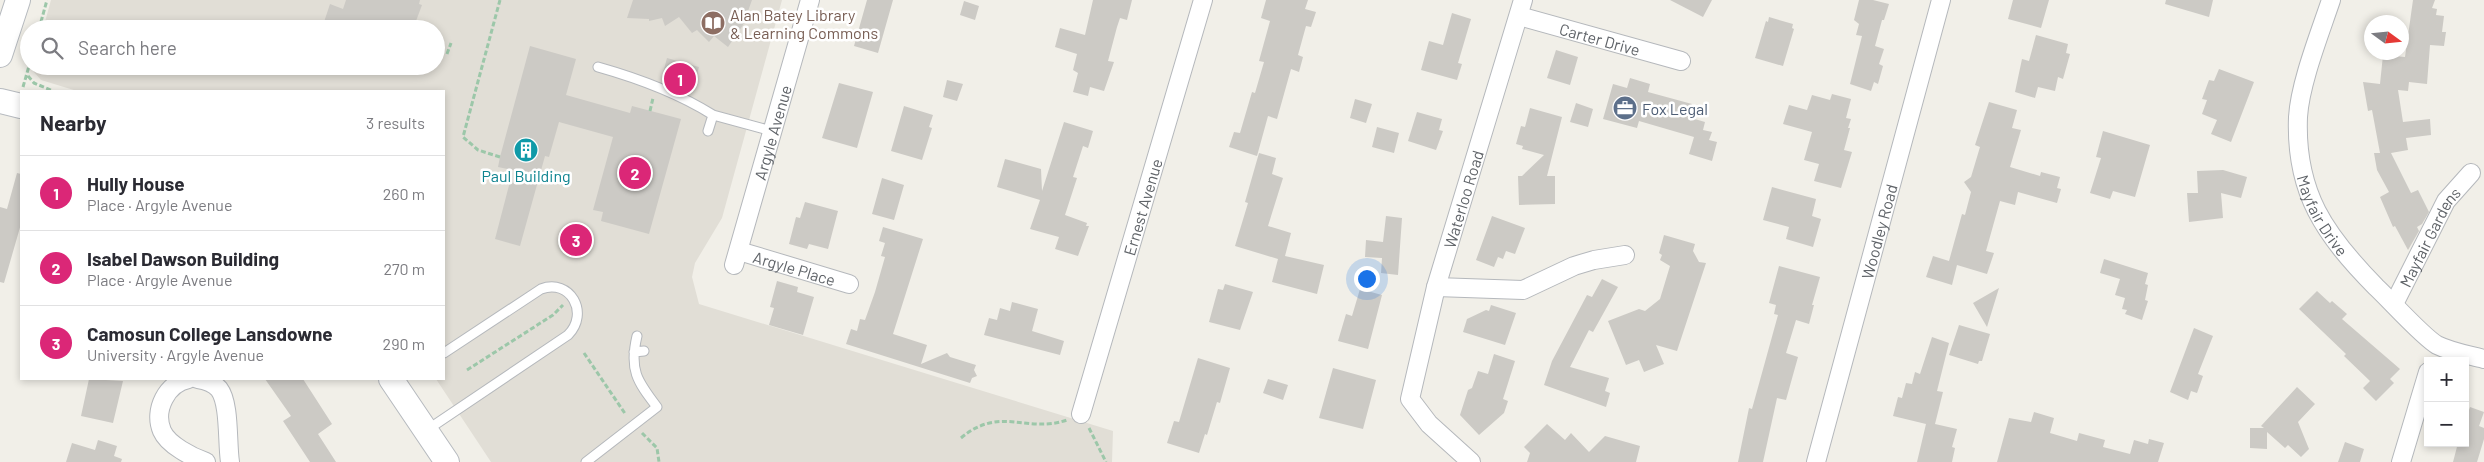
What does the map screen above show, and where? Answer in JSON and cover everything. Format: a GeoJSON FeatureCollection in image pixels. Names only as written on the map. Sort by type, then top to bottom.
{"type":"FeatureCollection","features":[{"type":"Feature","properties":{"kind":"main road"},"geometry":{"type":"LineString","coordinates":[[0,55],[18,0]]}},
{"type":"Feature","properties":{"kind":"main road"},"geometry":{"type":"LineString","coordinates":[[0,101],[20,106]]}},
{"type":"Feature","properties":{"kind":"main road"},"geometry":{"type":"LineString","coordinates":[[397,381],[447,462]]}},
{"type":"Feature","properties":{"kind":"street","name":"Argyle Avenue"},"geometry":{"type":"LineString","coordinates":[[737,258],[810,0]]}},
{"type":"Feature","properties":{"kind":"street","name":"Ernest Avenue"},"geometry":{"type":"LineString","coordinates":[[1081,414],[1203,0]]}},
{"type":"Feature","properties":{"kind":"street","name":"Woodley Road"},"geometry":{"type":"LineString","coordinates":[[1816,462],[1941,0]]}},
{"type":"Feature","properties":{"kind":"street","name":"Mayfair Drive"},"geometry":{"type":"LineString","coordinates":[[2331,0],[2308,70],[2298,116],[2300,159],[2306,191],[2324,225],[2346,256],[2394,304],[2433,353],[2484,359]]}},
{"type":"Feature","properties":{"kind":"street","name":"Carter Drive"},"geometry":{"type":"LineString","coordinates":[[1521,8],[1681,61]]}},
{"type":"Feature","properties":{"kind":"street","name":"Waterloo Road"},"geometry":{"type":"LineString","coordinates":[[1471,462],[1429,424],[1410,399],[1436,287],[1521,8]]}},
{"type":"Feature","properties":{"kind":"street","name":"Mayfair Gardens"},"geometry":{"type":"LineString","coordinates":[[2394,304],[2446,201],[2472,172]]}},
{"type":"Feature","properties":{"kind":"street"},"geometry":{"type":"LineString","coordinates":[[1436,287],[1523,290],[1574,266],[1625,255]]}},
{"type":"Feature","properties":{"kind":"street","name":"Argyle Place"},"geometry":{"type":"LineString","coordinates":[[737,258],[849,284]]}},
{"type":"Feature","properties":{"kind":"street"},"geometry":{"type":"LineString","coordinates":[[186,380],[174,385],[162,400],[159,417],[162,432],[175,445],[206,462]]}},
{"type":"Feature","properties":{"kind":"street"},"geometry":{"type":"LineString","coordinates":[[202,380],[218,388],[224,400],[230,462]]}},
{"type":"Feature","properties":{"kind":"street"},"geometry":{"type":"LineString","coordinates":[[2401,462],[2424,385]]}},
{"type":"Feature","properties":{"kind":"lane"},"geometry":{"type":"LineString","coordinates":[[598,67],[631,76],[659,89],[687,98],[712,115],[772,131]]}},
{"type":"Feature","properties":{"kind":"lane"},"geometry":{"type":"LineString","coordinates":[[708,131],[712,115]]}},
{"type":"Feature","properties":{"kind":"lane"},"geometry":{"type":"LineString","coordinates":[[426,430],[568,336],[578,320],[577,306],[571,296],[563,290],[550,286],[541,289],[445,352]]}},
{"type":"Feature","properties":{"kind":"lane"},"geometry":{"type":"LineString","coordinates":[[586,462],[657,407],[637,382],[634,352],[637,336]]}},
{"type":"Feature","properties":{"kind":"lane"},"geometry":{"type":"LineString","coordinates":[[634,352],[644,351]]}},
{"type":"Feature","properties":{"kind":"path"},"geometry":{"type":"LineString","coordinates":[[41,20],[47,0]]}},
{"type":"Feature","properties":{"kind":"path"},"geometry":{"type":"LineString","coordinates":[[500,0],[463,137],[478,150],[500,157]]}},
{"type":"Feature","properties":{"kind":"path"},"geometry":{"type":"LineString","coordinates":[[447,54],[451,43]]}},
{"type":"Feature","properties":{"kind":"path"},"geometry":{"type":"LineString","coordinates":[[22,90],[28,76],[34,83],[51,90]]}},
{"type":"Feature","properties":{"kind":"path"},"geometry":{"type":"LineString","coordinates":[[467,370],[553,315],[571,296]]}},
{"type":"Feature","properties":{"kind":"path"},"geometry":{"type":"LineString","coordinates":[[584,353],[634,423],[657,448],[659,462]]}},
{"type":"Feature","properties":{"kind":"path"},"geometry":{"type":"LineString","coordinates":[[961,438],[973,428],[994,420],[1052,425],[1081,414],[1106,462]]}},
{"type":"Feature","properties":{"kind":"shaded area"},"geometry":{"type":"Polygon","coordinates":[[[51,0],[782,0],[722,218],[695,263],[692,277],[699,304],[1113,431],[1112,462],[491,462],[437,380],[445,380],[445,90],[74,90],[41,80],[37,75],[445,75],[445,20],[45,20],[51,0]]]}},
{"type":"Feature","properties":{"kind":"building"},"geometry":{"type":"Polygon","coordinates":[[[346,0],[420,0],[419,4],[422,5],[416,20],[325,20],[330,4],[343,9],[346,0]]]}},
{"type":"Feature","properties":{"kind":"building","name":"Alan Batey Library & Learning Commons"},"geometry":{"type":"Polygon","coordinates":[[[633,0],[752,0],[743,25],[728,47],[714,36],[709,42],[697,30],[692,33],[679,17],[665,26],[662,18],[649,21],[649,19],[627,18],[633,0]]]}},
{"type":"Feature","properties":{"kind":"building"},"geometry":{"type":"Polygon","coordinates":[[[867,0],[893,0],[878,53],[854,46],[867,0]]]}},
{"type":"Feature","properties":{"kind":"building"},"geometry":{"type":"Polygon","coordinates":[[[1093,0],[1132,0],[1127,20],[1120,18],[1117,27],[1108,61],[1114,62],[1104,91],[1090,87],[1088,96],[1073,92],[1078,73],[1073,70],[1077,54],[1055,47],[1060,28],[1085,35],[1093,0]]]}},
{"type":"Feature","properties":{"kind":"building"},"geometry":{"type":"Polygon","coordinates":[[[1266,0],[1308,0],[1305,9],[1316,12],[1311,27],[1306,26],[1298,55],[1303,57],[1299,72],[1291,69],[1277,119],[1268,116],[1257,156],[1229,147],[1234,132],[1240,133],[1252,92],[1255,93],[1264,62],[1259,61],[1270,21],[1261,18],[1266,0]]]}},
{"type":"Feature","properties":{"kind":"building"},"geometry":{"type":"Polygon","coordinates":[[[1670,0],[1712,0],[1703,17],[1670,0]]]}},
{"type":"Feature","properties":{"kind":"building"},"geometry":{"type":"Polygon","coordinates":[[[1859,0],[1873,0],[1889,4],[1884,20],[1882,20],[1875,46],[1884,49],[1879,64],[1883,66],[1878,84],[1874,82],[1871,91],[1850,84],[1862,36],[1856,35],[1859,24],[1854,20],[1859,0]]]}},
{"type":"Feature","properties":{"kind":"building"},"geometry":{"type":"Polygon","coordinates":[[[2013,0],[2049,0],[2041,28],[2008,19],[2013,0]]]}},
{"type":"Feature","properties":{"kind":"building"},"geometry":{"type":"Polygon","coordinates":[[[2166,0],[2213,0],[2209,17],[2165,4],[2166,0]]]}},
{"type":"Feature","properties":{"kind":"building"},"geometry":{"type":"Polygon","coordinates":[[[2413,0],[2435,0],[2432,8],[2437,9],[2436,15],[2444,16],[2442,32],[2446,32],[2444,46],[2430,45],[2427,84],[2409,82],[2408,91],[2398,90],[2403,122],[2430,119],[2431,135],[2406,138],[2408,150],[2391,153],[2411,193],[2418,190],[2429,212],[2422,224],[2417,227],[2419,231],[2408,250],[2395,226],[2393,227],[2380,197],[2389,192],[2377,170],[2374,153],[2380,153],[2372,110],[2368,111],[2363,82],[2380,84],[2382,60],[2409,60],[2409,28],[2413,0]]]}},
{"type":"Feature","properties":{"kind":"building"},"geometry":{"type":"Polygon","coordinates":[[[964,1],[979,6],[975,20],[960,15],[964,1]]]}},
{"type":"Feature","properties":{"kind":"building"},"geometry":{"type":"Polygon","coordinates":[[[1452,13],[1471,19],[1458,63],[1462,64],[1457,80],[1421,70],[1429,41],[1443,45],[1452,13]]]}},
{"type":"Feature","properties":{"kind":"building"},"geometry":{"type":"Polygon","coordinates":[[[1769,17],[1793,24],[1792,28],[1794,29],[1783,66],[1755,58],[1766,21],[1768,22],[1769,17]]]}},
{"type":"Feature","properties":{"kind":"building"},"geometry":{"type":"Polygon","coordinates":[[[2036,35],[2068,44],[2066,53],[2070,54],[2063,79],[2058,77],[2055,91],[2038,87],[2035,98],[2015,92],[2022,59],[2029,61],[2036,35]]]}},
{"type":"Feature","properties":{"kind":"building"},"geometry":{"type":"Polygon","coordinates":[[[530,46],[576,59],[566,95],[630,113],[632,106],[681,119],[649,234],[601,221],[603,212],[593,210],[613,137],[559,122],[549,157],[545,156],[520,246],[495,239],[513,170],[498,167],[530,46]]]}},
{"type":"Feature","properties":{"kind":"building"},"geometry":{"type":"Polygon","coordinates":[[[1556,50],[1578,57],[1570,85],[1547,78],[1556,50]]]}},
{"type":"Feature","properties":{"kind":"building"},"geometry":{"type":"Polygon","coordinates":[[[667,58],[699,67],[692,92],[664,83],[667,74],[663,73],[667,58]]]}},
{"type":"Feature","properties":{"kind":"building"},"geometry":{"type":"Polygon","coordinates":[[[2219,69],[2254,82],[2231,142],[2211,134],[2217,120],[2202,114],[2207,100],[2202,99],[2209,80],[2214,81],[2219,69]]]}},
{"type":"Feature","properties":{"kind":"building"},"geometry":{"type":"Polygon","coordinates":[[[1630,78],[1650,84],[1648,92],[1692,104],[1688,117],[1705,122],[1703,130],[1712,132],[1709,140],[1717,142],[1712,161],[1689,154],[1694,137],[1639,121],[1637,128],[1603,119],[1613,84],[1627,88],[1630,78]]]}},
{"type":"Feature","properties":{"kind":"building"},"geometry":{"type":"Polygon","coordinates":[[[947,80],[963,84],[957,101],[943,97],[947,80]]]}},
{"type":"Feature","properties":{"kind":"building"},"geometry":{"type":"Polygon","coordinates":[[[839,83],[873,92],[857,148],[822,138],[839,83]]]}},
{"type":"Feature","properties":{"kind":"building"},"geometry":{"type":"Polygon","coordinates":[[[1832,94],[1851,99],[1846,118],[1851,119],[1848,128],[1850,128],[1844,150],[1852,152],[1841,188],[1814,181],[1819,164],[1804,160],[1812,132],[1783,124],[1789,105],[1807,110],[1812,95],[1830,100],[1832,94]]]}},
{"type":"Feature","properties":{"kind":"building"},"geometry":{"type":"Polygon","coordinates":[[[1355,99],[1372,104],[1366,123],[1350,118],[1355,99]]]}},
{"type":"Feature","properties":{"kind":"building"},"geometry":{"type":"Polygon","coordinates":[[[1989,102],[2017,110],[2012,128],[2021,130],[2010,167],[2040,176],[2041,172],[2060,177],[2057,188],[2061,189],[2057,203],[2018,192],[2015,205],[2000,201],[1986,251],[1994,253],[1987,274],[1957,265],[1952,285],[1926,277],[1933,256],[1949,261],[1962,214],[1965,215],[1971,192],[1964,182],[1971,177],[1980,147],[1975,145],[1989,102]]]}},
{"type":"Feature","properties":{"kind":"building"},"geometry":{"type":"Polygon","coordinates":[[[1576,103],[1593,109],[1588,127],[1570,122],[1576,103]]]}},
{"type":"Feature","properties":{"kind":"building"},"geometry":{"type":"Polygon","coordinates":[[[904,106],[933,115],[929,127],[932,128],[922,160],[891,151],[904,106]]]}},
{"type":"Feature","properties":{"kind":"building"},"geometry":{"type":"Polygon","coordinates":[[[1530,108],[1562,117],[1547,176],[1555,176],[1555,204],[1519,205],[1518,176],[1522,176],[1544,155],[1522,149],[1523,146],[1516,144],[1521,126],[1525,127],[1530,108]]]}},
{"type":"Feature","properties":{"kind":"building"},"geometry":{"type":"Polygon","coordinates":[[[1417,112],[1442,119],[1439,130],[1443,131],[1436,150],[1408,141],[1417,112]]]}},
{"type":"Feature","properties":{"kind":"building"},"geometry":{"type":"Polygon","coordinates":[[[1064,122],[1093,131],[1088,148],[1083,146],[1073,177],[1077,178],[1065,215],[1087,223],[1086,226],[1089,226],[1078,256],[1055,249],[1059,237],[1030,229],[1040,200],[997,187],[1005,159],[1041,169],[1042,191],[1064,122]]]}},
{"type":"Feature","properties":{"kind":"building"},"geometry":{"type":"Polygon","coordinates":[[[1377,127],[1399,133],[1394,153],[1372,147],[1377,127]]]}},
{"type":"Feature","properties":{"kind":"building"},"geometry":{"type":"Polygon","coordinates":[[[2103,131],[2150,145],[2135,197],[2113,191],[2110,199],[2090,193],[2101,158],[2096,157],[2103,131]]]}},
{"type":"Feature","properties":{"kind":"building"},"geometry":{"type":"Polygon","coordinates":[[[1259,153],[1276,158],[1272,174],[1283,178],[1268,226],[1291,233],[1285,256],[1324,265],[1317,294],[1272,282],[1278,259],[1235,246],[1248,203],[1245,202],[1259,153]]]}},
{"type":"Feature","properties":{"kind":"building"},"geometry":{"type":"Polygon","coordinates":[[[2223,170],[2247,177],[2241,198],[2221,193],[2223,218],[2189,222],[2187,193],[2198,193],[2197,171],[2223,170]]]}},
{"type":"Feature","properties":{"kind":"building"},"geometry":{"type":"Polygon","coordinates":[[[17,173],[20,174],[20,227],[4,283],[0,282],[0,207],[7,209],[17,173]]]}},
{"type":"Feature","properties":{"kind":"building"},"geometry":{"type":"Polygon","coordinates":[[[882,178],[904,185],[894,220],[872,214],[882,178]]]}},
{"type":"Feature","properties":{"kind":"building"},"geometry":{"type":"Polygon","coordinates":[[[1772,187],[1816,199],[1812,216],[1821,219],[1813,247],[1786,239],[1789,227],[1763,220],[1772,187]]]}},
{"type":"Feature","properties":{"kind":"building"},"geometry":{"type":"Polygon","coordinates":[[[805,202],[838,211],[828,249],[809,244],[807,249],[789,244],[796,217],[800,218],[805,202]]]}},
{"type":"Feature","properties":{"kind":"building"},"geometry":{"type":"Polygon","coordinates":[[[1386,216],[1402,218],[1398,275],[1381,273],[1382,258],[1365,257],[1366,240],[1383,242],[1386,216]]]}},
{"type":"Feature","properties":{"kind":"building"},"geometry":{"type":"Polygon","coordinates":[[[1492,216],[1525,228],[1515,254],[1506,251],[1503,259],[1498,257],[1494,267],[1476,260],[1492,216]]]}},
{"type":"Feature","properties":{"kind":"building"},"geometry":{"type":"Polygon","coordinates":[[[883,227],[923,239],[893,334],[927,345],[921,364],[947,353],[950,357],[976,365],[974,370],[977,376],[972,378],[970,383],[846,344],[851,329],[857,331],[860,319],[865,320],[875,292],[885,257],[881,256],[885,243],[879,241],[883,227]]]}},
{"type":"Feature","properties":{"kind":"building"},"geometry":{"type":"Polygon","coordinates":[[[1664,235],[1695,244],[1693,251],[1699,262],[1706,263],[1677,351],[1656,345],[1664,364],[1644,372],[1639,360],[1626,365],[1608,321],[1639,309],[1645,311],[1660,299],[1670,266],[1660,260],[1662,255],[1659,253],[1664,235]]]}},
{"type":"Feature","properties":{"kind":"building"},"geometry":{"type":"Polygon","coordinates":[[[2104,259],[2148,273],[2145,284],[2148,285],[2145,300],[2148,301],[2142,320],[2125,314],[2127,310],[2122,309],[2125,298],[2115,295],[2120,279],[2100,273],[2104,259]]]}},
{"type":"Feature","properties":{"kind":"building"},"geometry":{"type":"Polygon","coordinates":[[[1779,266],[1820,277],[1809,324],[1796,320],[1786,353],[1798,357],[1786,400],[1777,398],[1763,462],[1738,462],[1749,408],[1752,409],[1778,315],[1774,314],[1776,305],[1769,303],[1779,266]]]}},
{"type":"Feature","properties":{"kind":"building"},"geometry":{"type":"Polygon","coordinates":[[[1602,279],[1618,287],[1593,332],[1589,330],[1570,367],[1609,378],[1605,391],[1610,393],[1606,407],[1544,385],[1552,361],[1587,295],[1592,297],[1602,279]]]}},
{"type":"Feature","properties":{"kind":"building"},"geometry":{"type":"Polygon","coordinates":[[[777,281],[798,287],[797,292],[814,297],[803,335],[769,325],[774,308],[770,307],[777,281]]]}},
{"type":"Feature","properties":{"kind":"building"},"geometry":{"type":"Polygon","coordinates":[[[1225,284],[1253,292],[1240,330],[1209,322],[1218,289],[1223,290],[1225,284]]]}},
{"type":"Feature","properties":{"kind":"building"},"geometry":{"type":"Polygon","coordinates":[[[1999,288],[1987,327],[1973,303],[1999,288]]]}},
{"type":"Feature","properties":{"kind":"building"},"geometry":{"type":"Polygon","coordinates":[[[1360,289],[1382,295],[1368,349],[1338,341],[1346,314],[1352,316],[1360,289]]]}},
{"type":"Feature","properties":{"kind":"building"},"geometry":{"type":"Polygon","coordinates":[[[2317,291],[2330,303],[2332,301],[2347,314],[2342,319],[2400,369],[2390,379],[2394,383],[2376,401],[2363,388],[2370,381],[2344,356],[2346,354],[2299,309],[2317,291]]]}},
{"type":"Feature","properties":{"kind":"building"},"geometry":{"type":"Polygon","coordinates":[[[1012,302],[1038,309],[1032,331],[1064,341],[1060,355],[984,335],[989,318],[997,320],[1000,308],[1010,311],[1012,302]]]}},
{"type":"Feature","properties":{"kind":"building"},"geometry":{"type":"Polygon","coordinates":[[[1491,305],[1516,313],[1505,345],[1463,332],[1467,319],[1486,310],[1489,311],[1491,305]]]}},
{"type":"Feature","properties":{"kind":"building"},"geometry":{"type":"Polygon","coordinates":[[[1959,325],[1990,334],[1982,361],[1979,361],[1978,364],[1949,355],[1959,325]]]}},
{"type":"Feature","properties":{"kind":"building"},"geometry":{"type":"Polygon","coordinates":[[[2194,328],[2213,336],[2198,374],[2203,376],[2197,393],[2191,391],[2188,400],[2170,392],[2194,328]]]}},
{"type":"Feature","properties":{"kind":"building"},"geometry":{"type":"Polygon","coordinates":[[[1932,337],[1949,343],[1937,391],[1943,392],[1935,424],[1957,429],[1952,447],[1955,448],[1952,462],[1917,462],[1926,424],[1893,416],[1898,397],[1902,398],[1906,383],[1912,384],[1915,372],[1920,374],[1932,337]]]}},
{"type":"Feature","properties":{"kind":"building"},"geometry":{"type":"Polygon","coordinates":[[[1494,354],[1515,361],[1503,399],[1508,401],[1504,413],[1479,435],[1460,415],[1468,390],[1472,388],[1478,371],[1488,374],[1494,354]]]}},
{"type":"Feature","properties":{"kind":"building"},"geometry":{"type":"Polygon","coordinates":[[[1198,358],[1230,368],[1220,403],[1217,402],[1207,435],[1205,434],[1199,453],[1167,443],[1174,421],[1179,422],[1198,358]]]}},
{"type":"Feature","properties":{"kind":"building"},"geometry":{"type":"Polygon","coordinates":[[[1333,368],[1376,380],[1363,429],[1319,418],[1333,368]]]}},
{"type":"Feature","properties":{"kind":"building"},"geometry":{"type":"Polygon","coordinates":[[[1268,379],[1288,385],[1283,400],[1263,393],[1268,379]]]}},
{"type":"Feature","properties":{"kind":"building"},"geometry":{"type":"Polygon","coordinates":[[[89,380],[123,381],[113,423],[81,416],[89,380]]]}},
{"type":"Feature","properties":{"kind":"building"},"geometry":{"type":"Polygon","coordinates":[[[266,380],[304,380],[332,424],[318,434],[336,462],[310,462],[283,421],[291,416],[266,380]]]}},
{"type":"Feature","properties":{"kind":"building"},"geometry":{"type":"Polygon","coordinates":[[[2297,387],[2315,404],[2298,422],[2309,449],[2301,457],[2288,445],[2285,448],[2267,432],[2267,449],[2250,448],[2250,428],[2264,428],[2261,426],[2297,387]]]}},
{"type":"Feature","properties":{"kind":"building"},"geometry":{"type":"Polygon","coordinates":[[[2470,407],[2484,412],[2479,426],[2484,428],[2484,439],[2477,462],[2453,462],[2457,447],[2469,447],[2470,407]]]}},
{"type":"Feature","properties":{"kind":"building"},"geometry":{"type":"Polygon","coordinates":[[[2034,412],[2054,418],[2050,433],[2077,441],[2079,433],[2105,440],[2103,447],[2130,454],[2134,440],[2148,444],[2149,439],[2164,443],[2158,462],[1997,462],[2009,418],[2031,422],[2034,412]]]}},
{"type":"Feature","properties":{"kind":"building"},"geometry":{"type":"Polygon","coordinates":[[[1547,424],[1565,440],[1571,433],[1589,452],[1605,436],[1640,446],[1636,462],[1527,462],[1530,453],[1524,447],[1547,424]]]}},
{"type":"Feature","properties":{"kind":"building"},"geometry":{"type":"Polygon","coordinates":[[[98,440],[117,446],[114,456],[122,459],[121,462],[66,462],[72,443],[95,450],[98,440]]]}},
{"type":"Feature","properties":{"kind":"building"},"geometry":{"type":"Polygon","coordinates":[[[2345,442],[2364,449],[2360,462],[2338,462],[2345,442]]]}},
{"type":"Feature","properties":{"kind":"place","name":"Alan Batey Library & Learning Commons"},"geometry":{"type":"Point","coordinates":[713,23]}},
{"type":"Feature","properties":{"kind":"place","name":"Hully House"},"geometry":{"type":"Point","coordinates":[680,79]}},
{"type":"Feature","properties":{"kind":"place","name":"Fox Legal"},"geometry":{"type":"Point","coordinates":[1625,108]}},
{"type":"Feature","properties":{"kind":"place","name":"Paul Building"},"geometry":{"type":"Point","coordinates":[526,150]}},
{"type":"Feature","properties":{"kind":"place","name":"Isabel Dawson Building"},"geometry":{"type":"Point","coordinates":[635,173]}},
{"type":"Feature","properties":{"kind":"place","name":"Camosun College Lansdowne"},"geometry":{"type":"Point","coordinates":[576,240]}}]}
